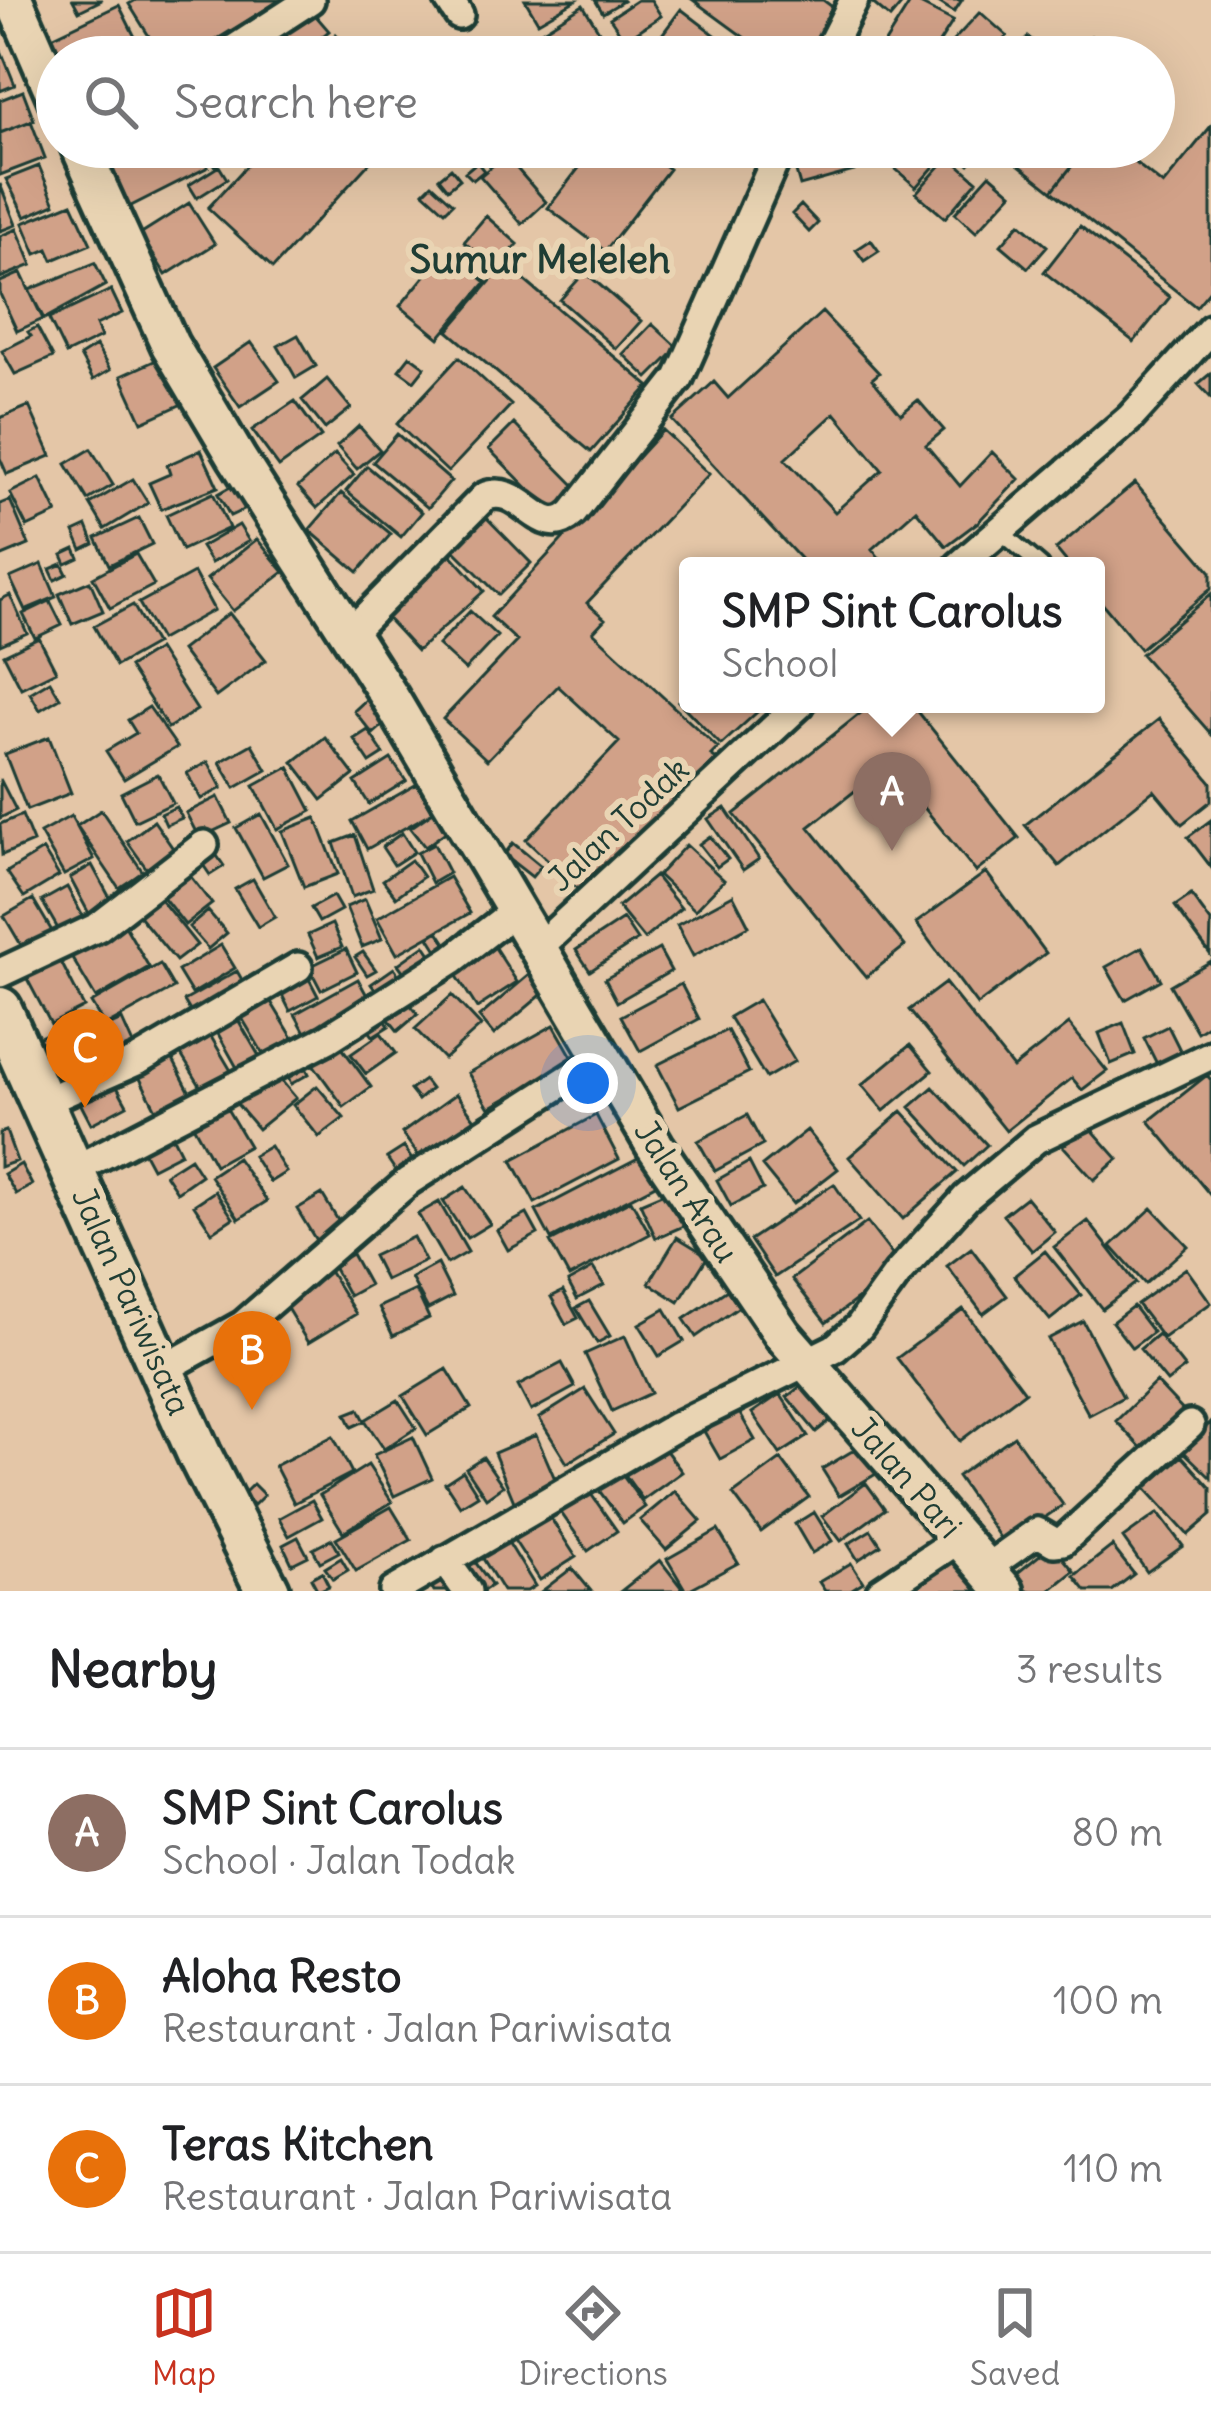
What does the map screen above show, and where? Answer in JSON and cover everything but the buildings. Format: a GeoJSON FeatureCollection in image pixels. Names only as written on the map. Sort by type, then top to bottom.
{"type":"FeatureCollection","features":[{"type":"Feature","properties":{"kind":"main road","name":"Jalan Pariwisata"},"geometry":{"type":"LineString","coordinates":[[0,1009],[162,1370],[268,1591]]}},
{"type":"Feature","properties":{"kind":"street"},"geometry":{"type":"LineString","coordinates":[[14,0],[36,51]]}},
{"type":"Feature","properties":{"kind":"street"},"geometry":{"type":"LineString","coordinates":[[254,36],[310,0]]}},
{"type":"Feature","properties":{"kind":"street"},"geometry":{"type":"LineString","coordinates":[[836,36],[854,0]]}},
{"type":"Feature","properties":{"kind":"street","name":"Jalan Arau"},"geometry":{"type":"LineString","coordinates":[[90,168],[170,345],[350,634],[655,1146],[760,1304],[810,1363]]}},
{"type":"Feature","properties":{"kind":"street"},"geometry":{"type":"LineString","coordinates":[[350,634],[484,496],[509,493],[546,522],[556,523],[573,513],[679,378],[772,168]]}},
{"type":"Feature","properties":{"kind":"street"},"geometry":{"type":"LineString","coordinates":[[970,557],[1130,418],[1211,328]]}},
{"type":"Feature","properties":{"kind":"street","name":"Jalan Todak"},"geometry":{"type":"LineString","coordinates":[[538,948],[790,713]]}},
{"type":"Feature","properties":{"kind":"street"},"geometry":{"type":"LineString","coordinates":[[0,973],[98,927],[204,844]]}},
{"type":"Feature","properties":{"kind":"street"},"geometry":{"type":"LineString","coordinates":[[74,1170],[327,1039],[453,958],[516,910]]}},
{"type":"Feature","properties":{"kind":"street"},"geometry":{"type":"LineString","coordinates":[[41,1103],[140,1060],[298,967]]}},
{"type":"Feature","properties":{"kind":"street"},"geometry":{"type":"LineString","coordinates":[[394,1591],[677,1426],[810,1363],[859,1327],[898,1273],[966,1198],[1036,1139],[1211,1055]]}},
{"type":"Feature","properties":{"kind":"street"},"geometry":{"type":"LineString","coordinates":[[162,1370],[243,1324],[409,1181],[604,1056]]}},
{"type":"Feature","properties":{"kind":"street","name":"Jalan Pari"},"geometry":{"type":"LineString","coordinates":[[810,1363],[995,1580]]}},
{"type":"Feature","properties":{"kind":"street"},"geometry":{"type":"LineString","coordinates":[[995,1580],[1037,1532],[1054,1542],[1063,1540],[1190,1425]]}},
{"type":"Feature","properties":{"kind":"street"},"geometry":{"type":"LineString","coordinates":[[881,1591],[959,1539]]}},
{"type":"Feature","properties":{"kind":"street"},"geometry":{"type":"LineString","coordinates":[[445,1560],[467,1591]]}},
{"type":"Feature","properties":{"kind":"lane"},"geometry":{"type":"LineString","coordinates":[[1000,531],[1030,557]]}},
{"type":"Feature","properties":{"kind":"place","name":"SMP Sint Carolus"},"geometry":{"type":"Point","coordinates":[892,851]}},
{"type":"Feature","properties":{"kind":"place","name":"Teras Kitchen"},"geometry":{"type":"Point","coordinates":[85,1108]}},
{"type":"Feature","properties":{"kind":"place","name":"Aloha Resto"},"geometry":{"type":"Point","coordinates":[252,1410]}},
{"type":"Feature","properties":{"kind":"district","name":"Sumur Meleleh"},"geometry":{"type":"Point","coordinates":[540,259]}}]}
